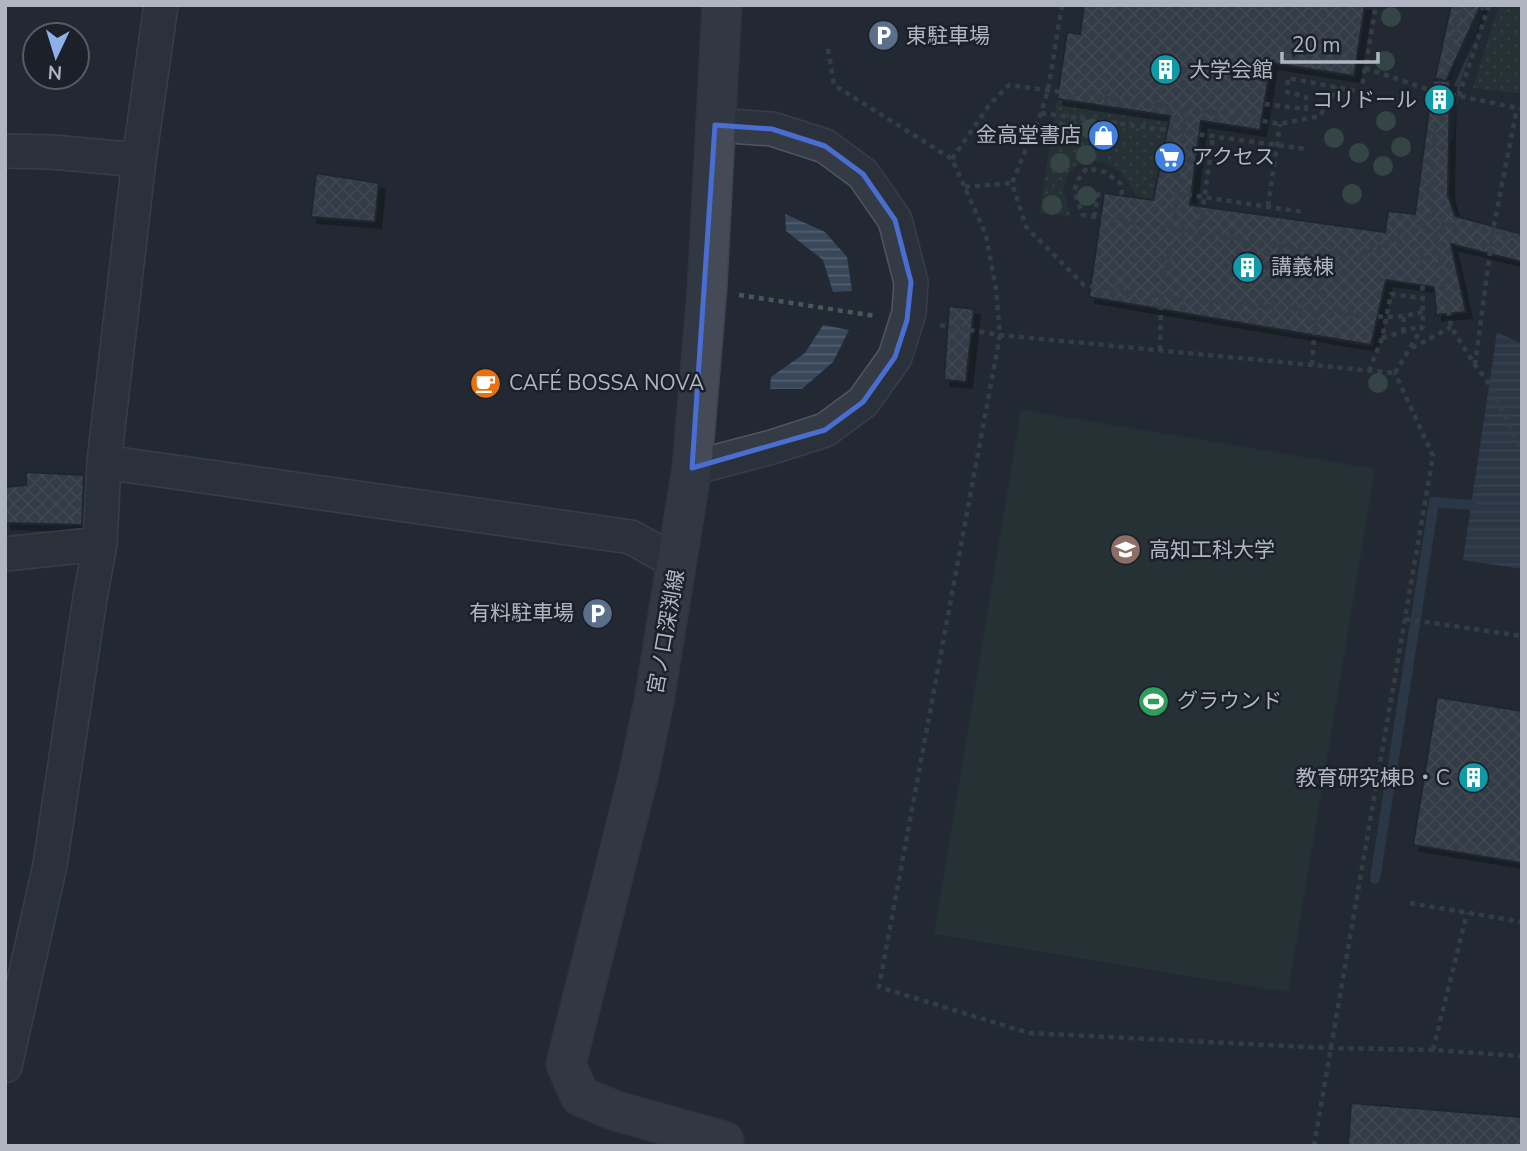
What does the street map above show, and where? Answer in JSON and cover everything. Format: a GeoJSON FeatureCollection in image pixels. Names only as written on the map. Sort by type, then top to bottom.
{"type":"FeatureCollection","features":[{"type":"Feature","properties":{"kind":"main road","name":"宮ノ口深渕線"},"geometry":{"type":"LineString","coordinates":[[722,5],[707,290],[692,468],[654,701],[639,773],[566,1064],[580,1096],[616,1111],[732,1144]]}},
{"type":"Feature","properties":{"kind":"street"},"geometry":{"type":"LineString","coordinates":[[5,1066],[50,865],[100,544],[104,461],[139,160],[161,5]]}},
{"type":"Feature","properties":{"kind":"street"},"geometry":{"type":"LineString","coordinates":[[692,468],[825,430],[863,402],[895,357],[907,320],[911,282],[895,220],[863,174],[825,146],[772,129],[715,125]]}},
{"type":"Feature","properties":{"kind":"street"},"geometry":{"type":"LineString","coordinates":[[5,151],[52,152],[139,160]]}},
{"type":"Feature","properties":{"kind":"street"},"geometry":{"type":"LineString","coordinates":[[104,461],[631,537],[677,563]]}},
{"type":"Feature","properties":{"kind":"street"},"geometry":{"type":"LineString","coordinates":[[5,554],[100,544]]}},
{"type":"Feature","properties":{"kind":"path"},"geometry":{"type":"LineString","coordinates":[[1062,5],[1048,90],[1012,183],[1026,227],[1084,285],[1161,297],[1386,317],[1422,312]]}},
{"type":"Feature","properties":{"kind":"path"},"geometry":{"type":"LineString","coordinates":[[1265,104],[1306,109],[1307,97],[1287,92],[1287,78],[1360,92],[1376,5]]}},
{"type":"Feature","properties":{"kind":"path"},"geometry":{"type":"LineString","coordinates":[[1460,5],[1439,93],[1430,182],[1434,223],[1451,327],[1489,384],[1522,451]]}},
{"type":"Feature","properties":{"kind":"path"},"geometry":{"type":"LineString","coordinates":[[1459,96],[1489,5]]}},
{"type":"Feature","properties":{"kind":"path"},"geometry":{"type":"LineString","coordinates":[[828,49],[834,85],[952,159],[986,235],[996,289],[1000,335],[879,987],[1030,1033],[1331,1048],[1433,1049],[1522,1056]]}},
{"type":"Feature","properties":{"kind":"path"},"geometry":{"type":"LineString","coordinates":[[1365,68],[1439,93],[1520,109],[1493,230],[1475,365]]}},
{"type":"Feature","properties":{"kind":"path"},"geometry":{"type":"LineString","coordinates":[[952,159],[990,104],[1009,85],[1280,124],[1320,116],[1337,87]]}},
{"type":"Feature","properties":{"kind":"path"},"geometry":{"type":"LineString","coordinates":[[1160,350],[1161,297],[1173,229],[1186,109]]}},
{"type":"Feature","properties":{"kind":"path"},"geometry":{"type":"LineString","coordinates":[[1041,113],[1306,149]]}},
{"type":"Feature","properties":{"kind":"path"},"geometry":{"type":"LineString","coordinates":[[1268,206],[1280,124]]}},
{"type":"Feature","properties":{"kind":"path"},"geometry":{"type":"LineString","coordinates":[[1199,234],[1213,137]]}},
{"type":"Feature","properties":{"kind":"path"},"geometry":{"type":"LineString","coordinates":[[1122,195],[1121,184],[1105,172],[1087,168],[1078,180],[1074,192],[1083,215],[1324,254],[1360,255],[1434,223],[1493,230],[1522,239]]}},
{"type":"Feature","properties":{"kind":"path"},"geometry":{"type":"LineString","coordinates":[[965,187],[1012,183]]}},
{"type":"Feature","properties":{"kind":"path"},"geometry":{"type":"LineString","coordinates":[[1094,217],[1099,190]]}},
{"type":"Feature","properties":{"kind":"path"},"geometry":{"type":"LineString","coordinates":[[1177,193],[1303,212]]}},
{"type":"Feature","properties":{"kind":"path"},"geometry":{"type":"LineString","coordinates":[[1395,373],[1423,326],[1422,251]]}},
{"type":"Feature","properties":{"kind":"path"},"geometry":{"type":"LineString","coordinates":[[1312,365],[1324,254]]}},
{"type":"Feature","properties":{"kind":"path"},"geometry":{"type":"LineString","coordinates":[[707,290],[1000,335],[1395,373]]}},
{"type":"Feature","properties":{"kind":"path"},"geometry":{"type":"LineString","coordinates":[[1369,371],[1382,338],[1391,294],[1422,298]]}},
{"type":"Feature","properties":{"kind":"path"},"geometry":{"type":"LineString","coordinates":[[1403,332],[1404,316]]}},
{"type":"Feature","properties":{"kind":"path"},"geometry":{"type":"LineString","coordinates":[[1382,338],[1423,326]]}},
{"type":"Feature","properties":{"kind":"path"},"geometry":{"type":"LineString","coordinates":[[1410,349],[1451,327]]}},
{"type":"Feature","properties":{"kind":"path"},"geometry":{"type":"LineString","coordinates":[[1314,1146],[1433,456],[1395,373]]}},
{"type":"Feature","properties":{"kind":"path"},"geometry":{"type":"LineString","coordinates":[[1405,619],[1522,636]]}},
{"type":"Feature","properties":{"kind":"path"},"geometry":{"type":"LineString","coordinates":[[1410,903],[1522,922]]}},
{"type":"Feature","properties":{"kind":"path"},"geometry":{"type":"LineString","coordinates":[[1433,1049],[1467,913]]}},
{"type":"Feature","properties":{"kind":"highlighted area"},"geometry":{"type":"Polygon","coordinates":[[[715,125],[772,129],[825,146],[863,174],[895,220],[911,282],[907,320],[895,357],[863,402],[825,430],[692,468],[715,125]]]}},
{"type":"Feature","properties":{"kind":"shaded area"},"geometry":{"type":"Polygon","coordinates":[[[1499,5],[1522,5],[1522,94],[1473,88],[1499,5]]]}},
{"type":"Feature","properties":{"kind":"shaded area"},"geometry":{"type":"Polygon","coordinates":[[[1057,99],[1170,116],[1154,200],[1138,198],[1121,172],[1102,162],[1084,161],[1068,173],[1063,191],[1071,217],[1040,212],[1057,99]]]}},
{"type":"Feature","properties":{"kind":"shaded area","name":"グラウンド"},"geometry":{"type":"Polygon","coordinates":[[[1021,410],[1375,469],[1288,992],[934,934],[1021,410]]]}},
{"type":"Feature","properties":{"kind":"water"},"geometry":{"type":"Polygon","coordinates":[[[785,214],[825,232],[847,257],[852,291],[833,292],[823,260],[786,231],[785,214]]]}},
{"type":"Feature","properties":{"kind":"water"},"geometry":{"type":"Polygon","coordinates":[[[823,325],[849,330],[833,362],[802,389],[770,389],[771,377],[805,353],[823,325]]]}},
{"type":"Feature","properties":{"kind":"water"},"geometry":{"type":"Polygon","coordinates":[[[1497,332],[1522,344],[1522,569],[1463,560],[1497,332]]]}},
{"type":"Feature","properties":{"kind":"building"},"geometry":{"type":"Polygon","coordinates":[[[1084,5],[1365,5],[1354,76],[1271,63],[1260,130],[1201,121],[1190,205],[1385,232],[1388,211],[1415,214],[1433,80],[1445,81],[1435,78],[1451,5],[1481,5],[1446,81],[1450,81],[1448,195],[1455,216],[1522,234],[1522,262],[1451,244],[1466,312],[1436,315],[1434,287],[1386,280],[1371,345],[1089,297],[1104,193],[1153,200],[1170,116],[1057,99],[1067,32],[1080,34],[1084,5]]]}},
{"type":"Feature","properties":{"kind":"building"},"geometry":{"type":"Polygon","coordinates":[[[316,173],[379,183],[375,222],[311,217],[316,173]]]}},
{"type":"Feature","properties":{"kind":"building"},"geometry":{"type":"Polygon","coordinates":[[[949,306],[974,309],[966,382],[944,380],[949,306]]]}},
{"type":"Feature","properties":{"kind":"building"},"geometry":{"type":"Polygon","coordinates":[[[26,472],[84,475],[82,525],[5,523],[5,487],[26,485],[26,472]]]}},
{"type":"Feature","properties":{"kind":"building","name":"教育研究棟B・C"},"geometry":{"type":"Polygon","coordinates":[[[1437,697],[1522,711],[1522,863],[1413,845],[1437,697]]]}},
{"type":"Feature","properties":{"kind":"building"},"geometry":{"type":"Polygon","coordinates":[[[1351,1103],[1522,1117],[1522,1146],[1348,1146],[1351,1103]]]}},
{"type":"Feature","properties":{"kind":"waterway"},"geometry":{"type":"LineString","coordinates":[[1449,136],[1457,77],[1480,5]]}},
{"type":"Feature","properties":{"kind":"waterway"},"geometry":{"type":"LineString","coordinates":[[1375,879],[1434,502],[1472,505]]}},
{"type":"Feature","properties":{"kind":"place","name":"東駐車場"},"geometry":{"type":"Point","coordinates":[883,36]}},
{"type":"Feature","properties":{"kind":"place","name":"大学会館"},"geometry":{"type":"Point","coordinates":[1166,70]}},
{"type":"Feature","properties":{"kind":"place","name":"コリドール"},"geometry":{"type":"Point","coordinates":[1440,100]}},
{"type":"Feature","properties":{"kind":"place","name":"金高堂書店"},"geometry":{"type":"Point","coordinates":[1104,135]}},
{"type":"Feature","properties":{"kind":"place","name":"アクセス"},"geometry":{"type":"Point","coordinates":[1169,157]}},
{"type":"Feature","properties":{"kind":"place","name":"講義棟"},"geometry":{"type":"Point","coordinates":[1248,267]}},
{"type":"Feature","properties":{"kind":"place","name":"CAFÉ BOSSA NOVA"},"geometry":{"type":"Point","coordinates":[486,383]}},
{"type":"Feature","properties":{"kind":"place","name":"高知工科大学"},"geometry":{"type":"Point","coordinates":[1126,550]}},
{"type":"Feature","properties":{"kind":"place","name":"有料駐車場"},"geometry":{"type":"Point","coordinates":[597,613]}},
{"type":"Feature","properties":{"kind":"place","name":"グラウンド"},"geometry":{"type":"Point","coordinates":[1154,701]}},
{"type":"Feature","properties":{"kind":"place","name":"教育研究棟B・C"},"geometry":{"type":"Point","coordinates":[1473,778]}}]}
